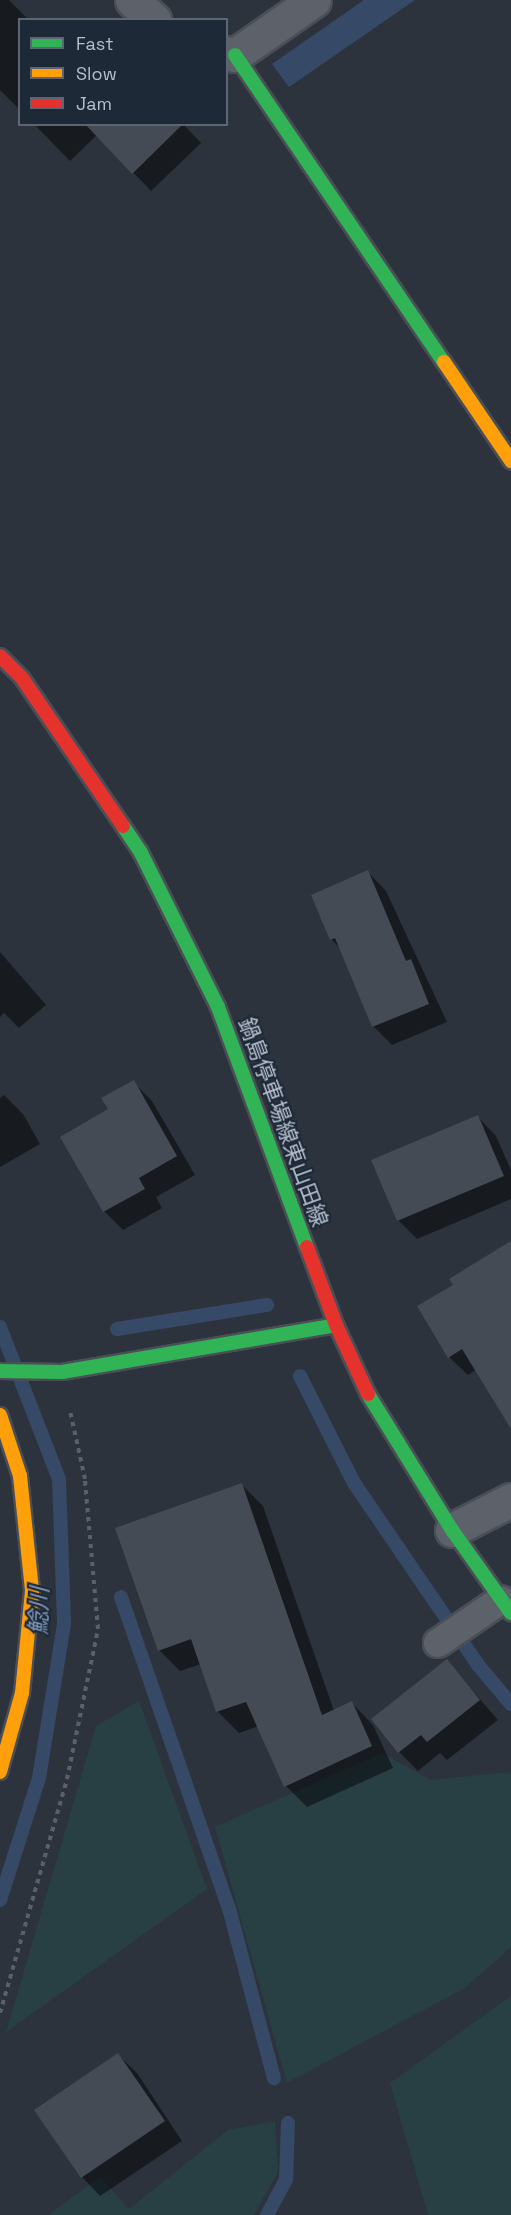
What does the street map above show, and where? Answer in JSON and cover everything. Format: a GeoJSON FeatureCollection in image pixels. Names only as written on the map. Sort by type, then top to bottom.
{"type":"FeatureCollection","features":[{"type":"Feature","properties":{"kind":"street"},"geometry":{"type":"LineString","coordinates":[[132,0],[152,18]]}},
{"type":"Feature","properties":{"kind":"street"},"geometry":{"type":"LineString","coordinates":[[314,0],[231,54],[511,461]]}},
{"type":"Feature","properties":{"kind":"street","name":"鍋島停車場線東山田線"},"geometry":{"type":"LineString","coordinates":[[0,656],[22,678],[141,853],[218,1008],[336,1326],[373,1404],[452,1530],[506,1606]]}},
{"type":"Feature","properties":{"kind":"street"},"geometry":{"type":"LineString","coordinates":[[0,1371],[62,1372],[336,1326]]}},
{"type":"Feature","properties":{"kind":"street"},"geometry":{"type":"LineString","coordinates":[[0,1415],[20,1476],[32,1591],[22,1693],[0,1772]]}},
{"type":"Feature","properties":{"kind":"street"},"geometry":{"type":"LineString","coordinates":[[452,1530],[511,1500]]}},
{"type":"Feature","properties":{"kind":"lane"},"geometry":{"type":"LineString","coordinates":[[438,1643],[468,1623],[506,1606]]}},
{"type":"Feature","properties":{"kind":"green space"},"geometry":{"type":"Polygon","coordinates":[[[139,1701],[207,1889],[6,2032],[96,1726],[139,1701]]]}},
{"type":"Feature","properties":{"kind":"green space"},"geometry":{"type":"Polygon","coordinates":[[[382,1753],[431,1780],[511,1772],[511,1947],[465,1988],[287,2083],[215,1827],[382,1753]]]}},
{"type":"Feature","properties":{"kind":"green space"},"geometry":{"type":"Polygon","coordinates":[[[511,1996],[511,2215],[428,2215],[390,2083],[511,1996]]]}},
{"type":"Feature","properties":{"kind":"green space"},"geometry":{"type":"Polygon","coordinates":[[[275,2121],[278,2172],[254,2215],[48,2215],[100,2177],[129,2209],[228,2130],[275,2121]]]}},
{"type":"Feature","properties":{"kind":"water"},"geometry":{"type":"Polygon","coordinates":[[[364,0],[415,0],[289,87],[272,64],[364,0]]]}},
{"type":"Feature","properties":{"kind":"building"},"geometry":{"type":"Polygon","coordinates":[[[87,126],[181,126],[132,174],[87,126]]]}},
{"type":"Feature","properties":{"kind":"building"},"geometry":{"type":"Polygon","coordinates":[[[368,870],[406,961],[411,959],[429,1004],[372,1027],[335,938],[330,940],[311,895],[368,870]]]}},
{"type":"Feature","properties":{"kind":"building"},"geometry":{"type":"Polygon","coordinates":[[[134,1080],[177,1156],[139,1178],[145,1189],[103,1212],[60,1137],[108,1109],[101,1098],[134,1080]]]}},
{"type":"Feature","properties":{"kind":"building"},"geometry":{"type":"Polygon","coordinates":[[[478,1115],[504,1176],[397,1221],[371,1160],[478,1115]]]}},
{"type":"Feature","properties":{"kind":"building"},"geometry":{"type":"Polygon","coordinates":[[[511,1241],[511,1429],[462,1349],[448,1358],[417,1306],[453,1285],[449,1279],[511,1241]]]}},
{"type":"Feature","properties":{"kind":"building"},"geometry":{"type":"Polygon","coordinates":[[[242,1483],[322,1715],[352,1701],[372,1746],[284,1787],[246,1702],[216,1712],[191,1639],[158,1651],[115,1528],[242,1483]]]}},
{"type":"Feature","properties":{"kind":"building"},"geometry":{"type":"Polygon","coordinates":[[[447,1659],[480,1700],[427,1742],[421,1735],[398,1753],[371,1719],[447,1659]]]}},
{"type":"Feature","properties":{"kind":"building"},"geometry":{"type":"Polygon","coordinates":[[[118,2053],[165,2121],[81,2178],[34,2110],[118,2053]]]}},
{"type":"Feature","properties":{"kind":"waterway"},"geometry":{"type":"LineString","coordinates":[[117,1329],[267,1305]]}},
{"type":"Feature","properties":{"kind":"waterway","name":"鯰川"},"geometry":{"type":"LineString","coordinates":[[0,1327],[59,1479],[64,1624],[39,1778],[0,1900]]}},
{"type":"Feature","properties":{"kind":"waterway"},"geometry":{"type":"LineString","coordinates":[[300,1376],[354,1483],[478,1665],[511,1704]]}},
{"type":"Feature","properties":{"kind":"waterway"},"geometry":{"type":"LineString","coordinates":[[121,1597],[230,1912],[274,2078]]}},
{"type":"Feature","properties":{"kind":"waterway"},"geometry":{"type":"LineString","coordinates":[[267,2215],[286,2180],[288,2123]]}},
{"type":"Feature","properties":{"kind":"traffic: fast"},"geometry":{"type":"LineString","coordinates":[[235,55],[444,362]]}},
{"type":"Feature","properties":{"kind":"traffic: fast"},"geometry":{"type":"LineString","coordinates":[[123,826],[141,853],[218,1007],[307,1247]]}},
{"type":"Feature","properties":{"kind":"traffic: fast"},"geometry":{"type":"LineString","coordinates":[[0,1371],[62,1372],[336,1325]]}},
{"type":"Feature","properties":{"kind":"traffic: fast"},"geometry":{"type":"LineString","coordinates":[[368,1394],[452,1530],[511,1613]]}},
{"type":"Feature","properties":{"kind":"traffic: slow"},"geometry":{"type":"LineString","coordinates":[[444,362],[511,461]]}},
{"type":"Feature","properties":{"kind":"traffic: slow"},"geometry":{"type":"LineString","coordinates":[[0,1415],[20,1476],[32,1591],[22,1693],[0,1772]]}},
{"type":"Feature","properties":{"kind":"traffic: jam"},"geometry":{"type":"LineString","coordinates":[[0,656],[22,678],[123,826]]}},
{"type":"Feature","properties":{"kind":"traffic: jam"},"geometry":{"type":"LineString","coordinates":[[307,1247],[336,1325],[368,1394]]}}]}
